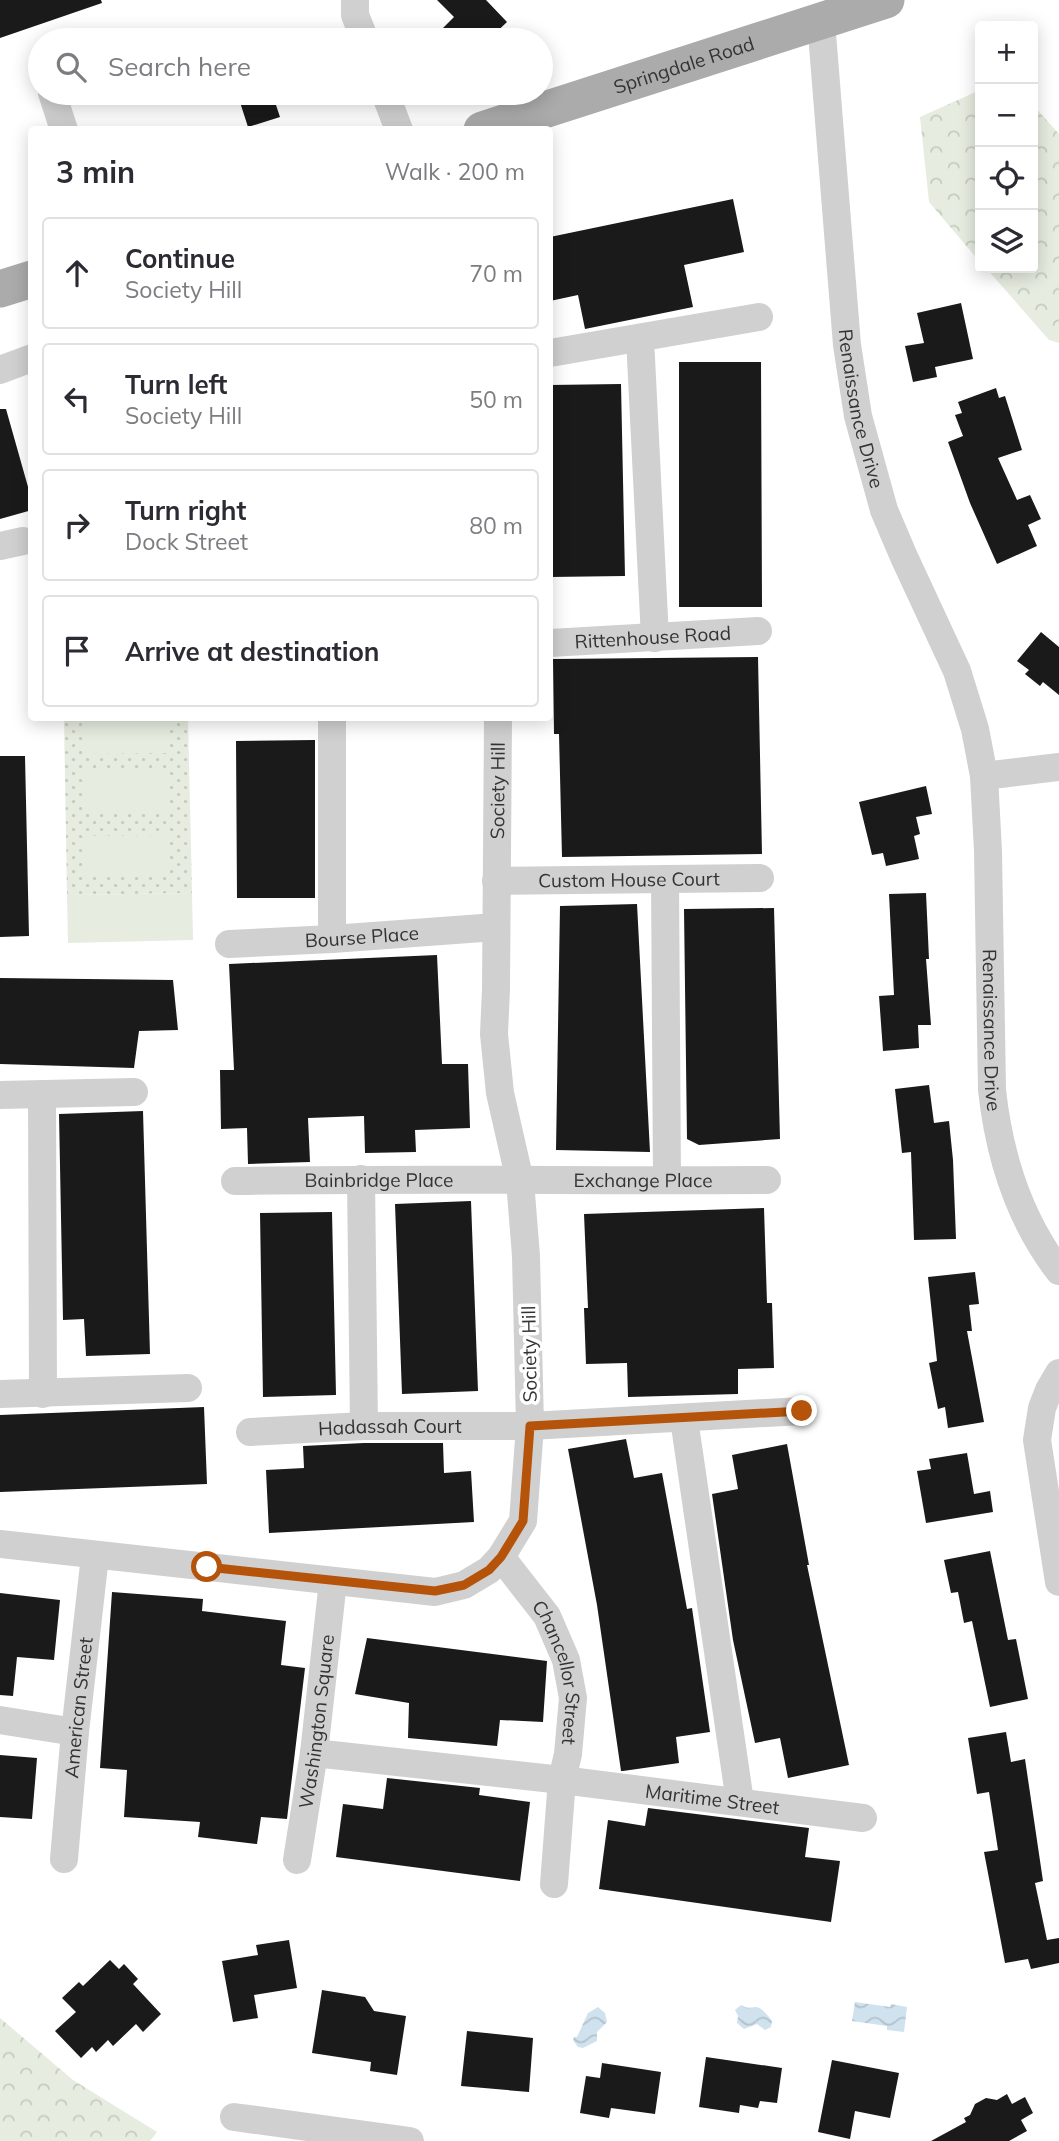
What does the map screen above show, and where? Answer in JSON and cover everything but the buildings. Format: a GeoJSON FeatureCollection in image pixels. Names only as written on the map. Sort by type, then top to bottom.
{"type":"FeatureCollection","features":[{"type":"Feature","properties":{"kind":"main road","name":"Springdale Road"},"geometry":{"type":"LineString","coordinates":[[494,126],[886,0]]}},
{"type":"Feature","properties":{"kind":"main road"},"geometry":{"type":"LineString","coordinates":[[0,289],[28,280]]}},
{"type":"Feature","properties":{"kind":"street"},"geometry":{"type":"LineString","coordinates":[[355,0],[355,15],[360,28]]}},
{"type":"Feature","properties":{"kind":"street","name":"Renaissance Drive"},"geometry":{"type":"LineString","coordinates":[[821,21],[847,345],[860,426],[874,479],[891,526],[957,671],[975,729],[984,776],[988,851],[992,1090],[995,1116],[1002,1153],[1014,1187],[1032,1228],[1059,1271]]}},
{"type":"Feature","properties":{"kind":"street"},"geometry":{"type":"LineString","coordinates":[[56,105],[63,126]]}},
{"type":"Feature","properties":{"kind":"street"},"geometry":{"type":"LineString","coordinates":[[390,105],[397,126]]}},
{"type":"Feature","properties":{"kind":"street"},"geometry":{"type":"LineString","coordinates":[[553,352],[760,317]]}},
{"type":"Feature","properties":{"kind":"street"},"geometry":{"type":"LineString","coordinates":[[640,338],[655,638]]}},
{"type":"Feature","properties":{"kind":"street"},"geometry":{"type":"LineString","coordinates":[[0,369],[28,359]]}},
{"type":"Feature","properties":{"kind":"street","name":"Rittenhouse Road"},"geometry":{"type":"LineString","coordinates":[[553,643],[758,631]]}},
{"type":"Feature","properties":{"kind":"street"},"geometry":{"type":"LineString","coordinates":[[331,721],[332,939]]}},
{"type":"Feature","properties":{"kind":"street","name":"Society Hill"},"geometry":{"type":"LineString","coordinates":[[0,1544],[435,1591],[464,1585],[489,1570],[501,1557],[523,1521],[530,1426],[526,1256],[520,1181],[500,1093],[494,1034],[498,721]]}},
{"type":"Feature","properties":{"kind":"street"},"geometry":{"type":"LineString","coordinates":[[984,776],[1059,767]]}},
{"type":"Feature","properties":{"kind":"street","name":"Custom House Court"},"geometry":{"type":"LineString","coordinates":[[496,881],[760,878]]}},
{"type":"Feature","properties":{"kind":"street"},"geometry":{"type":"LineString","coordinates":[[665,879],[667,1180]]}},
{"type":"Feature","properties":{"kind":"street","name":"Bourse Place"},"geometry":{"type":"LineString","coordinates":[[229,944],[496,927]]}},
{"type":"Feature","properties":{"kind":"street"},"geometry":{"type":"LineString","coordinates":[[0,1095],[134,1092]]}},
{"type":"Feature","properties":{"kind":"street"},"geometry":{"type":"LineString","coordinates":[[42,1094],[43,1394]]}},
{"type":"Feature","properties":{"kind":"street"},"geometry":{"type":"LineString","coordinates":[[361,1179],[364,1426]]}},
{"type":"Feature","properties":{"kind":"street","name":"Exchange Place"},"geometry":{"type":"LineString","coordinates":[[520,1181],[767,1180]]}},
{"type":"Feature","properties":{"kind":"street","name":"Bainbridge Place"},"geometry":{"type":"LineString","coordinates":[[235,1181],[520,1181]]}},
{"type":"Feature","properties":{"kind":"street"},"geometry":{"type":"LineString","coordinates":[[1059,1373],[1042,1408],[1037,1440],[1059,1583]]}},
{"type":"Feature","properties":{"kind":"street"},"geometry":{"type":"LineString","coordinates":[[0,1394],[188,1388]]}},
{"type":"Feature","properties":{"kind":"street","name":"Hadassah Court"},"geometry":{"type":"LineString","coordinates":[[250,1432],[364,1426],[530,1426],[802,1411]]}},
{"type":"Feature","properties":{"kind":"street"},"geometry":{"type":"LineString","coordinates":[[684,1419],[740,1802]]}},
{"type":"Feature","properties":{"kind":"street","name":"American Street"},"geometry":{"type":"LineString","coordinates":[[64,1859],[95,1556]]}},
{"type":"Feature","properties":{"kind":"street","name":"Chancellor Street"},"geometry":{"type":"LineString","coordinates":[[501,1557],[547,1616],[566,1660],[573,1698],[568,1754],[562,1780],[554,1884]]}},
{"type":"Feature","properties":{"kind":"street","name":"Washington Square"},"geometry":{"type":"LineString","coordinates":[[297,1860],[314,1753],[333,1581]]}},
{"type":"Feature","properties":{"kind":"street"},"geometry":{"type":"LineString","coordinates":[[0,1720],[75,1732]]}},
{"type":"Feature","properties":{"kind":"street","name":"Maritime Street"},"geometry":{"type":"LineString","coordinates":[[314,1753],[562,1780],[863,1818]]}},
{"type":"Feature","properties":{"kind":"street"},"geometry":{"type":"LineString","coordinates":[[234,2117],[410,2141]]}},
{"type":"Feature","properties":{"kind":"green space"},"geometry":{"type":"Polygon","coordinates":[[[975,92],[975,256],[929,202],[920,117],[975,92]]]}},
{"type":"Feature","properties":{"kind":"green space"},"geometry":{"type":"Polygon","coordinates":[[[1038,111],[1059,134],[1059,343],[1049,340],[990,273],[1038,273],[1038,111]]]}},
{"type":"Feature","properties":{"kind":"green space"},"geometry":{"type":"Polygon","coordinates":[[[64,721],[188,721],[192,893],[67,895],[64,721]]]}},
{"type":"Feature","properties":{"kind":"green space"},"geometry":{"type":"Polygon","coordinates":[[[84,721],[168,721],[169,753],[84,754],[84,721]]]}},
{"type":"Feature","properties":{"kind":"green space"},"geometry":{"type":"Polygon","coordinates":[[[84,772],[169,772],[169,812],[85,813],[84,772]]]}},
{"type":"Feature","properties":{"kind":"green space"},"geometry":{"type":"Polygon","coordinates":[[[169,835],[170,875],[86,876],[85,836],[169,835]]]}},
{"type":"Feature","properties":{"kind":"green space"},"geometry":{"type":"Polygon","coordinates":[[[192,893],[193,940],[68,943],[67,895],[192,893]]]}},
{"type":"Feature","properties":{"kind":"green space"},"geometry":{"type":"Polygon","coordinates":[[[0,2018],[73,2080],[157,2132],[150,2141],[0,2141],[0,2018]]]}},
{"type":"Feature","properties":{"kind":"water"},"geometry":{"type":"Polygon","coordinates":[[[855,2002],[907,2007],[904,2032],[887,2030],[887,2026],[852,2021],[855,2002]]]}},
{"type":"Feature","properties":{"kind":"water"},"geometry":{"type":"Polygon","coordinates":[[[741,2005],[761,2009],[772,2021],[771,2027],[765,2030],[757,2024],[744,2029],[737,2023],[735,2010],[741,2005]]]}},
{"type":"Feature","properties":{"kind":"water"},"geometry":{"type":"Polygon","coordinates":[[[598,2007],[605,2013],[607,2022],[597,2032],[597,2041],[583,2048],[578,2047],[574,2037],[577,2037],[588,2013],[598,2007]]]}},
{"type":"Feature","properties":{"kind":"route"},"geometry":{"type":"LineString","coordinates":[[207,1567],[435,1591],[464,1585],[489,1570],[501,1557],[523,1521],[530,1426],[802,1411]]}}]}
